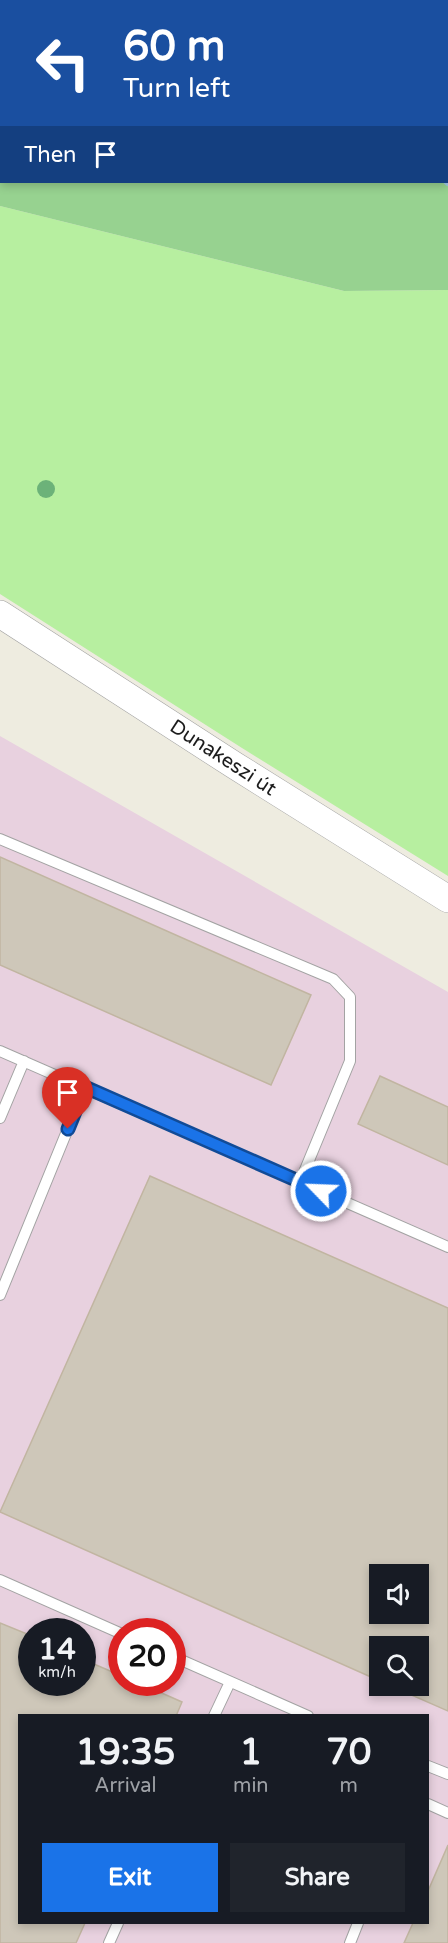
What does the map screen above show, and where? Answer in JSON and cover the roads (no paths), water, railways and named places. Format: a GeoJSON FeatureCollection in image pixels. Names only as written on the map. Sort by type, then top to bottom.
{"type":"FeatureCollection","features":[{"type":"Feature","properties":{"kind":"street","name":"Dunakeszi út"},"geometry":{"type":"LineString","coordinates":[[0,614],[234,765],[448,899]]}},
{"type":"Feature","properties":{"kind":"lane"},"geometry":{"type":"LineString","coordinates":[[0,839],[333,979],[350,997],[350,1061],[300,1182]]}},
{"type":"Feature","properties":{"kind":"lane"},"geometry":{"type":"LineString","coordinates":[[0,1051],[448,1247]]}},
{"type":"Feature","properties":{"kind":"lane"},"geometry":{"type":"LineString","coordinates":[[0,1118],[24,1061]]}},
{"type":"Feature","properties":{"kind":"lane"},"geometry":{"type":"LineString","coordinates":[[0,1295],[85,1087]]}},
{"type":"Feature","properties":{"kind":"lane"},"geometry":{"type":"LineString","coordinates":[[0,1580],[108,1628]]}},
{"type":"Feature","properties":{"kind":"lane"},"geometry":{"type":"LineString","coordinates":[[186,1662],[303,1714]]}},
{"type":"Feature","properties":{"kind":"lane"},"geometry":{"type":"LineString","coordinates":[[215,1714],[230,1682]]}},
{"type":"Feature","properties":{"kind":"lane"},"geometry":{"type":"LineString","coordinates":[[429,1766],[448,1774]]}},
{"type":"Feature","properties":{"kind":"lane"},"geometry":{"type":"LineString","coordinates":[[429,1804],[448,1813]]}},
{"type":"Feature","properties":{"kind":"lane"},"geometry":{"type":"LineString","coordinates":[[109,1943],[118,1924]]}},
{"type":"Feature","properties":{"kind":"lane"},"geometry":{"type":"LineString","coordinates":[[350,1943],[358,1924]]}}]}
